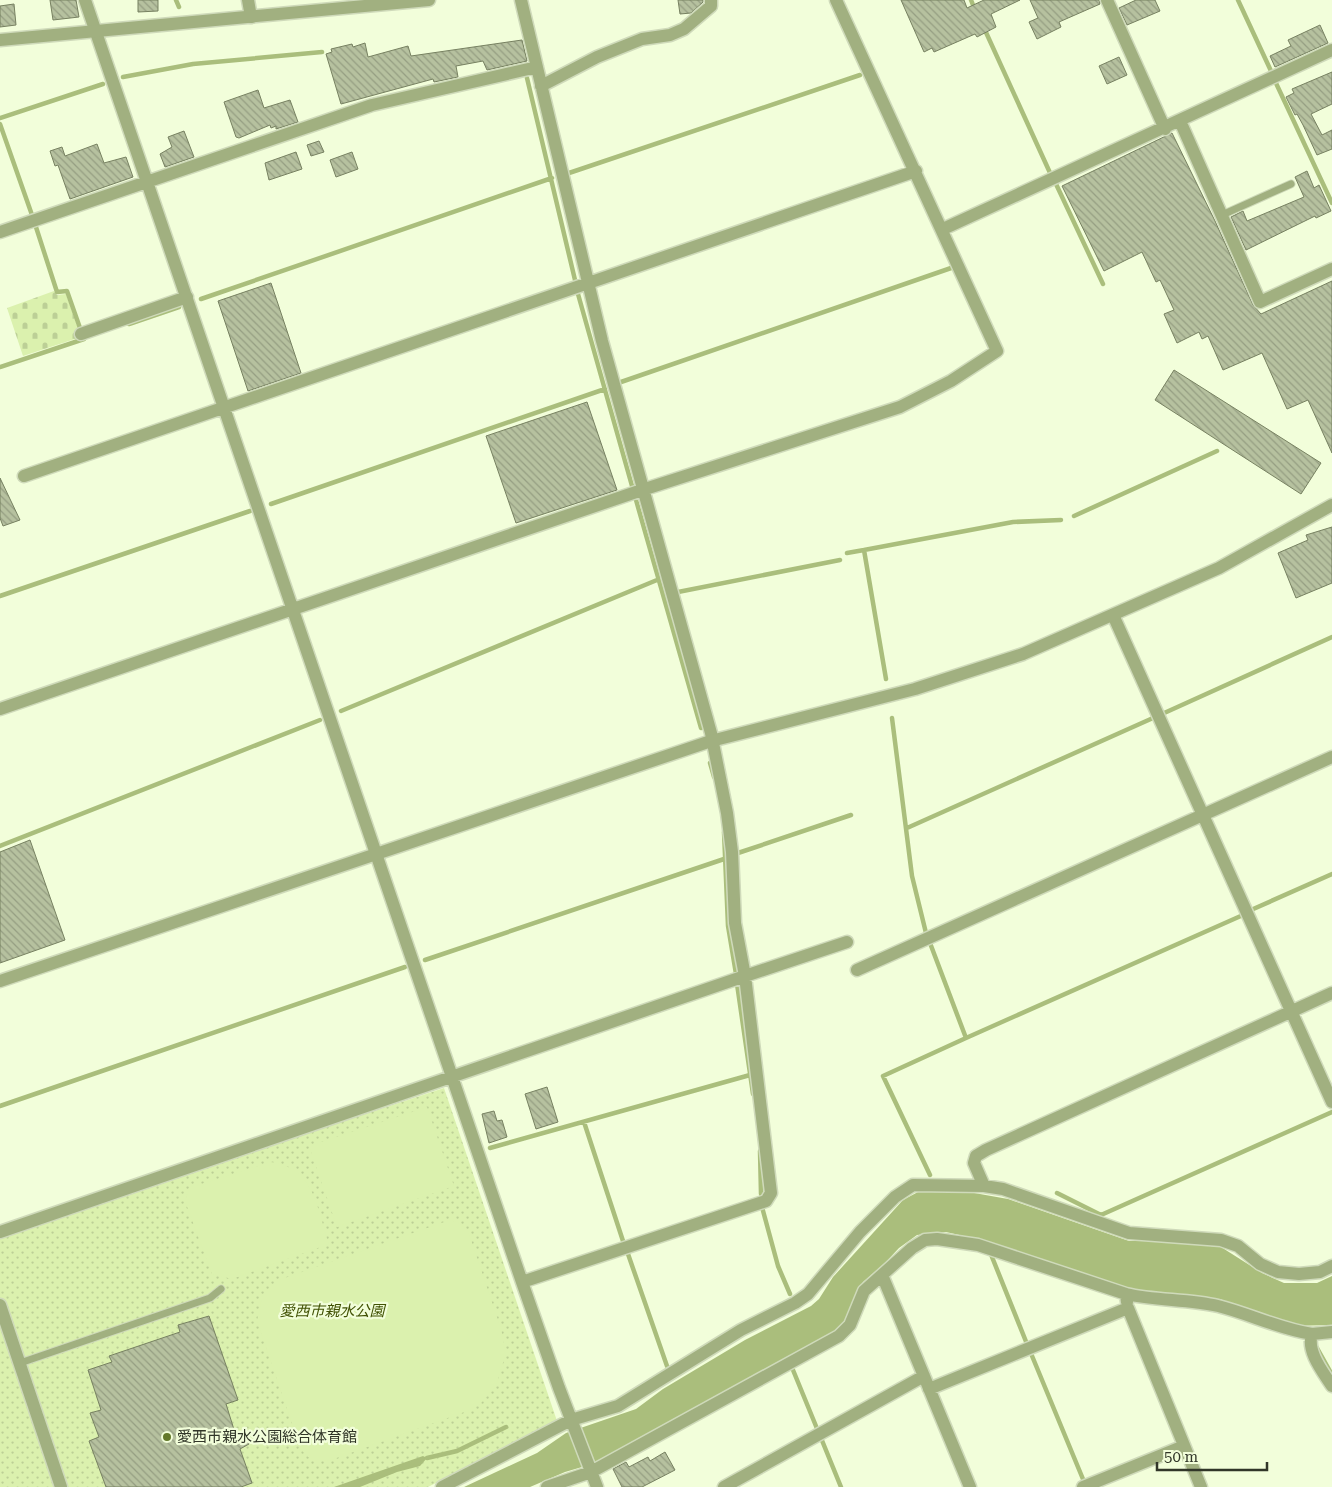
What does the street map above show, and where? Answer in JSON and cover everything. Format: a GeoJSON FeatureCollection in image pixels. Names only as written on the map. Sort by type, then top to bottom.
{"type":"FeatureCollection","features":[{"type":"Feature","properties":{"kind":"street"},"geometry":{"type":"LineString","coordinates":[[85,0],[522,1282],[597,1487]]}},
{"type":"Feature","properties":{"kind":"street"},"geometry":{"type":"LineString","coordinates":[[248,0],[251,17]]}},
{"type":"Feature","properties":{"kind":"street"},"geometry":{"type":"LineString","coordinates":[[0,40],[429,0]]}},
{"type":"Feature","properties":{"kind":"street"},"geometry":{"type":"LineString","coordinates":[[521,0],[587,284],[642,490],[711,733],[728,823],[735,923],[745,976],[771,1193],[766,1202],[522,1282]]}},
{"type":"Feature","properties":{"kind":"street"},"geometry":{"type":"LineString","coordinates":[[541,86],[597,57],[642,39],[670,35],[684,30],[711,6],[711,0]]}},
{"type":"Feature","properties":{"kind":"street"},"geometry":{"type":"LineString","coordinates":[[0,709],[642,490],[900,407],[951,381],[997,351],[836,0]]}},
{"type":"Feature","properties":{"kind":"street"},"geometry":{"type":"LineString","coordinates":[[1107,0],[1165,129]]}},
{"type":"Feature","properties":{"kind":"street"},"geometry":{"type":"LineString","coordinates":[[943,230],[1165,129],[1332,50]]}},
{"type":"Feature","properties":{"kind":"street"},"geometry":{"type":"LineString","coordinates":[[0,232],[147,180],[372,105],[537,67]]}},
{"type":"Feature","properties":{"kind":"street"},"geometry":{"type":"LineString","coordinates":[[1180,121],[1260,302],[1332,270]]}},
{"type":"Feature","properties":{"kind":"street"},"geometry":{"type":"LineString","coordinates":[[24,476],[916,172]]}},
{"type":"Feature","properties":{"kind":"street"},"geometry":{"type":"LineString","coordinates":[[81,334],[187,297]]}},
{"type":"Feature","properties":{"kind":"street"},"geometry":{"type":"LineString","coordinates":[[0,981],[377,852],[712,741],[914,689],[1023,654],[1219,568],[1332,505]]}},
{"type":"Feature","properties":{"kind":"street"},"geometry":{"type":"LineString","coordinates":[[1113,615],[1332,1102]]}},
{"type":"Feature","properties":{"kind":"street"},"geometry":{"type":"LineString","coordinates":[[857,970],[1332,757]]}},
{"type":"Feature","properties":{"kind":"street"},"geometry":{"type":"LineString","coordinates":[[0,1232],[847,942]]}},
{"type":"Feature","properties":{"kind":"street"},"geometry":{"type":"LineString","coordinates":[[984,1186],[974,1163],[976,1156],[986,1150],[1332,992]]}},
{"type":"Feature","properties":{"kind":"street"},"geometry":{"type":"LineString","coordinates":[[442,1487],[572,1422],[618,1406],[741,1330],[808,1294],[860,1232],[895,1197],[907,1189],[922,1185],[984,1186],[1003,1189],[1129,1232],[1221,1240],[1238,1246],[1260,1264],[1278,1272],[1299,1274],[1320,1272],[1332,1266]]}},
{"type":"Feature","properties":{"kind":"street"},"geometry":{"type":"LineString","coordinates":[[547,1487],[591,1471],[839,1336],[850,1325],[864,1291],[925,1240],[937,1239],[978,1245],[1126,1294],[1147,1299],[1217,1306],[1290,1330],[1312,1334],[1332,1332]]}},
{"type":"Feature","properties":{"kind":"street"},"geometry":{"type":"LineString","coordinates":[[882,1275],[970,1487]]}},
{"type":"Feature","properties":{"kind":"street"},"geometry":{"type":"LineString","coordinates":[[1126,1294],[1128,1308],[1201,1487]]}},
{"type":"Feature","properties":{"kind":"street"},"geometry":{"type":"LineString","coordinates":[[0,1305],[61,1487]]}},
{"type":"Feature","properties":{"kind":"street"},"geometry":{"type":"LineString","coordinates":[[929,1389],[1128,1308]]}},
{"type":"Feature","properties":{"kind":"street"},"geometry":{"type":"LineString","coordinates":[[1312,1334],[1310,1340],[1312,1350],[1332,1386]]}},
{"type":"Feature","properties":{"kind":"street"},"geometry":{"type":"LineString","coordinates":[[724,1487],[924,1376]]}},
{"type":"Feature","properties":{"kind":"street"},"geometry":{"type":"LineString","coordinates":[[1084,1487],[1184,1446]]}},
{"type":"Feature","properties":{"kind":"lane"},"geometry":{"type":"LineString","coordinates":[[1222,215],[1290,184]]}},
{"type":"Feature","properties":{"kind":"lane"},"geometry":{"type":"LineString","coordinates":[[20,1364],[210,1298],[221,1288]]}},
{"type":"Feature","properties":{"kind":"green space"},"geometry":{"type":"Polygon","coordinates":[[[54,291],[57,295],[66,294],[81,337],[23,356],[7,308],[54,291]]]}},
{"type":"Feature","properties":{"kind":"green space","name":"愛西市親水公園"},"geometry":{"type":"Polygon","coordinates":[[[444,1088],[557,1421],[428,1487],[0,1487],[0,1235],[444,1088]]]}},
{"type":"Feature","properties":{"kind":"green space"},"geometry":{"type":"Polygon","coordinates":[[[427,1107],[454,1186],[337,1227],[309,1146],[427,1107]]]}},
{"type":"Feature","properties":{"kind":"green space"},"geometry":{"type":"Polygon","coordinates":[[[270,1162],[297,1172],[305,1181],[317,1204],[329,1244],[232,1279],[212,1274],[185,1201],[189,1188],[270,1162]]]}},
{"type":"Feature","properties":{"kind":"green space"},"geometry":{"type":"Polygon","coordinates":[[[450,1220],[459,1223],[468,1231],[501,1329],[506,1353],[496,1386],[480,1404],[467,1411],[331,1460],[321,1461],[312,1459],[304,1453],[299,1444],[257,1321],[262,1297],[279,1280],[450,1220]]]}},
{"type":"Feature","properties":{"kind":"shaded area"},"geometry":{"type":"Polygon","coordinates":[[[963,1191],[1008,1199],[1129,1241],[1159,1241],[1221,1247],[1262,1273],[1284,1283],[1317,1283],[1332,1276],[1332,1325],[1288,1326],[1220,1299],[1151,1295],[986,1241],[946,1232],[917,1235],[899,1248],[863,1282],[845,1324],[834,1335],[599,1462],[565,1472],[530,1487],[464,1487],[537,1453],[566,1433],[636,1409],[663,1389],[745,1340],[811,1306],[819,1299],[833,1277],[903,1200],[918,1192],[963,1191]]]}},
{"type":"Feature","properties":{"kind":"shaded area"},"geometry":{"type":"Polygon","coordinates":[[[423,1456],[427,1458],[420,1466],[397,1472],[360,1487],[334,1487],[423,1456]]]}},
{"type":"Feature","properties":{"kind":"building"},"geometry":{"type":"Polygon","coordinates":[[[50,0],[76,0],[79,17],[53,20],[50,0]]]}},
{"type":"Feature","properties":{"kind":"building"},"geometry":{"type":"Polygon","coordinates":[[[138,0],[158,0],[158,11],[138,12],[138,0]]]}},
{"type":"Feature","properties":{"kind":"building"},"geometry":{"type":"Polygon","coordinates":[[[678,0],[703,0],[703,2],[691,13],[680,14],[678,0]]]}},
{"type":"Feature","properties":{"kind":"building"},"geometry":{"type":"Polygon","coordinates":[[[901,0],[964,0],[967,8],[984,0],[1020,0],[991,14],[996,27],[977,37],[975,34],[934,52],[932,48],[924,52],[901,0]]]}},
{"type":"Feature","properties":{"kind":"building"},"geometry":{"type":"Polygon","coordinates":[[[1030,0],[1099,0],[1100,4],[1059,22],[1061,27],[1037,39],[1029,22],[1038,18],[1030,0]]]}},
{"type":"Feature","properties":{"kind":"building"},"geometry":{"type":"Polygon","coordinates":[[[1136,0],[1155,0],[1160,11],[1127,25],[1119,8],[1136,0]]]}},
{"type":"Feature","properties":{"kind":"building"},"geometry":{"type":"Polygon","coordinates":[[[14,4],[16,25],[0,27],[0,6],[14,4]]]}},
{"type":"Feature","properties":{"kind":"building"},"geometry":{"type":"Polygon","coordinates":[[[1320,25],[1328,43],[1275,67],[1270,56],[1291,46],[1288,40],[1320,25]]]}},
{"type":"Feature","properties":{"kind":"building"},"geometry":{"type":"Polygon","coordinates":[[[522,40],[527,61],[487,70],[483,61],[456,66],[458,77],[434,82],[433,79],[341,104],[326,54],[332,52],[331,49],[352,44],[353,47],[365,43],[368,57],[408,46],[411,56],[522,40]]]}},
{"type":"Feature","properties":{"kind":"building"},"geometry":{"type":"Polygon","coordinates":[[[1119,57],[1127,75],[1107,84],[1099,66],[1119,57]]]}},
{"type":"Feature","properties":{"kind":"building"},"geometry":{"type":"Polygon","coordinates":[[[1332,72],[1332,104],[1311,114],[1322,135],[1332,130],[1332,149],[1317,155],[1303,125],[1297,114],[1295,115],[1286,97],[1294,93],[1292,89],[1332,72]]]}},
{"type":"Feature","properties":{"kind":"building"},"geometry":{"type":"Polygon","coordinates":[[[258,90],[264,108],[290,100],[298,122],[276,129],[276,126],[271,128],[270,125],[239,138],[236,137],[224,102],[258,90]]]}},
{"type":"Feature","properties":{"kind":"building"},"geometry":{"type":"Polygon","coordinates":[[[184,131],[194,157],[165,167],[160,154],[172,147],[168,137],[184,131]]]}},
{"type":"Feature","properties":{"kind":"building"},"geometry":{"type":"Polygon","coordinates":[[[1172,133],[1253,305],[1261,314],[1332,281],[1332,453],[1308,400],[1287,409],[1262,353],[1223,370],[1208,336],[1202,339],[1199,332],[1177,343],[1164,314],[1174,310],[1160,280],[1156,282],[1142,252],[1104,271],[1062,186],[1172,133]]]}},
{"type":"Feature","properties":{"kind":"building"},"geometry":{"type":"Polygon","coordinates":[[[319,141],[324,152],[311,156],[307,145],[319,141]]]}},
{"type":"Feature","properties":{"kind":"building"},"geometry":{"type":"Polygon","coordinates":[[[97,144],[104,163],[126,157],[133,177],[70,199],[58,165],[55,166],[50,151],[62,147],[65,156],[97,144]]]}},
{"type":"Feature","properties":{"kind":"building"},"geometry":{"type":"Polygon","coordinates":[[[296,152],[302,169],[269,180],[265,163],[296,152]]]}},
{"type":"Feature","properties":{"kind":"building"},"geometry":{"type":"Polygon","coordinates":[[[352,152],[358,169],[336,177],[330,160],[352,152]]]}},
{"type":"Feature","properties":{"kind":"building"},"geometry":{"type":"Polygon","coordinates":[[[1307,171],[1314,188],[1319,185],[1331,211],[1316,218],[1315,216],[1246,250],[1231,217],[1243,211],[1247,221],[1304,197],[1295,177],[1307,171]]]}},
{"type":"Feature","properties":{"kind":"building"},"geometry":{"type":"Polygon","coordinates":[[[271,283],[301,373],[248,391],[218,301],[271,283]]]}},
{"type":"Feature","properties":{"kind":"building"},"geometry":{"type":"Polygon","coordinates":[[[1174,370],[1321,463],[1301,494],[1155,400],[1174,370]]]}},
{"type":"Feature","properties":{"kind":"building"},"geometry":{"type":"Polygon","coordinates":[[[587,402],[617,490],[516,523],[486,436],[587,402]]]}},
{"type":"Feature","properties":{"kind":"building"},"geometry":{"type":"Polygon","coordinates":[[[0,478],[20,520],[3,526],[0,518],[0,478]]]}},
{"type":"Feature","properties":{"kind":"building"},"geometry":{"type":"Polygon","coordinates":[[[1332,527],[1332,583],[1296,598],[1278,553],[1308,540],[1306,535],[1332,527]]]}},
{"type":"Feature","properties":{"kind":"building"},"geometry":{"type":"Polygon","coordinates":[[[30,840],[65,940],[0,963],[0,852],[30,840]]]}},
{"type":"Feature","properties":{"kind":"building"},"geometry":{"type":"Polygon","coordinates":[[[547,1087],[558,1122],[536,1129],[525,1094],[547,1087]]]}},
{"type":"Feature","properties":{"kind":"building"},"geometry":{"type":"Polygon","coordinates":[[[494,1111],[497,1121],[502,1120],[507,1137],[489,1143],[482,1114],[494,1111]]]}},
{"type":"Feature","properties":{"kind":"building"},"geometry":{"type":"Polygon","coordinates":[[[209,1316],[238,1400],[226,1404],[236,1436],[246,1434],[249,1444],[240,1449],[252,1483],[241,1487],[106,1487],[89,1441],[99,1437],[90,1413],[101,1410],[88,1370],[112,1362],[109,1356],[180,1332],[178,1325],[209,1316]]]}},
{"type":"Feature","properties":{"kind":"building"},"geometry":{"type":"Polygon","coordinates":[[[665,1452],[675,1470],[642,1487],[622,1487],[613,1469],[626,1462],[629,1467],[648,1457],[650,1461],[665,1452]]]}},
{"type":"Feature","properties":{"kind":"waterway"},"geometry":{"type":"LineString","coordinates":[[176,0],[179,7]]}},
{"type":"Feature","properties":{"kind":"waterway"},"geometry":{"type":"LineString","coordinates":[[971,0],[975,10]]}},
{"type":"Feature","properties":{"kind":"waterway"},"geometry":{"type":"LineString","coordinates":[[1238,0],[1271,71]]}},
{"type":"Feature","properties":{"kind":"waterway"},"geometry":{"type":"LineString","coordinates":[[984,28],[1051,175]]}},
{"type":"Feature","properties":{"kind":"waterway"},"geometry":{"type":"LineString","coordinates":[[123,77],[193,64],[322,52]]}},
{"type":"Feature","properties":{"kind":"waterway"},"geometry":{"type":"LineString","coordinates":[[569,173],[860,75]]}},
{"type":"Feature","properties":{"kind":"waterway"},"geometry":{"type":"LineString","coordinates":[[527,78],[575,280]]}},
{"type":"Feature","properties":{"kind":"waterway"},"geometry":{"type":"LineString","coordinates":[[1275,81],[1332,203]]}},
{"type":"Feature","properties":{"kind":"waterway"},"geometry":{"type":"LineString","coordinates":[[0,118],[103,84]]}},
{"type":"Feature","properties":{"kind":"waterway"},"geometry":{"type":"LineString","coordinates":[[0,124],[32,215]]}},
{"type":"Feature","properties":{"kind":"waterway"},"geometry":{"type":"LineString","coordinates":[[201,299],[552,178]]}},
{"type":"Feature","properties":{"kind":"waterway"},"geometry":{"type":"LineString","coordinates":[[1056,184],[1103,284]]}},
{"type":"Feature","properties":{"kind":"waterway"},"geometry":{"type":"LineString","coordinates":[[35,224],[57,292],[67,291],[80,328]]}},
{"type":"Feature","properties":{"kind":"waterway"},"geometry":{"type":"LineString","coordinates":[[621,382],[954,267]]}},
{"type":"Feature","properties":{"kind":"waterway"},"geometry":{"type":"LineString","coordinates":[[578,294],[632,486]]}},
{"type":"Feature","properties":{"kind":"waterway"},"geometry":{"type":"LineString","coordinates":[[129,324],[179,307]]}},
{"type":"Feature","properties":{"kind":"waterway"},"geometry":{"type":"LineString","coordinates":[[0,367],[84,339]]}},
{"type":"Feature","properties":{"kind":"waterway"},"geometry":{"type":"LineString","coordinates":[[271,504],[605,389]]}},
{"type":"Feature","properties":{"kind":"waterway"},"geometry":{"type":"LineString","coordinates":[[1074,516],[1217,451]]}},
{"type":"Feature","properties":{"kind":"waterway"},"geometry":{"type":"LineString","coordinates":[[636,500],[701,728]]}},
{"type":"Feature","properties":{"kind":"waterway"},"geometry":{"type":"LineString","coordinates":[[0,596],[250,511]]}},
{"type":"Feature","properties":{"kind":"waterway"},"geometry":{"type":"LineString","coordinates":[[864,550],[1013,522],[1061,520]]}},
{"type":"Feature","properties":{"kind":"waterway"},"geometry":{"type":"LineString","coordinates":[[847,553],[864,550],[886,679]]}},
{"type":"Feature","properties":{"kind":"waterway"},"geometry":{"type":"LineString","coordinates":[[678,592],[840,560]]}},
{"type":"Feature","properties":{"kind":"waterway"},"geometry":{"type":"LineString","coordinates":[[341,711],[657,580]]}},
{"type":"Feature","properties":{"kind":"waterway"},"geometry":{"type":"LineString","coordinates":[[1162,714],[1332,637]]}},
{"type":"Feature","properties":{"kind":"waterway"},"geometry":{"type":"LineString","coordinates":[[892,718],[912,876],[926,933]]}},
{"type":"Feature","properties":{"kind":"waterway"},"geometry":{"type":"LineString","coordinates":[[907,828],[1153,718]]}},
{"type":"Feature","properties":{"kind":"waterway"},"geometry":{"type":"LineString","coordinates":[[0,846],[320,720]]}},
{"type":"Feature","properties":{"kind":"waterway"},"geometry":{"type":"LineString","coordinates":[[710,763],[714,777]]}},
{"type":"Feature","properties":{"kind":"waterway"},"geometry":{"type":"LineString","coordinates":[[738,853],[851,815]]}},
{"type":"Feature","properties":{"kind":"waterway"},"geometry":{"type":"LineString","coordinates":[[724,832],[728,926],[736,974]]}},
{"type":"Feature","properties":{"kind":"waterway"},"geometry":{"type":"LineString","coordinates":[[425,960],[727,858]]}},
{"type":"Feature","properties":{"kind":"waterway"},"geometry":{"type":"LineString","coordinates":[[1251,910],[1332,874]]}},
{"type":"Feature","properties":{"kind":"waterway"},"geometry":{"type":"LineString","coordinates":[[966,1038],[1243,915]]}},
{"type":"Feature","properties":{"kind":"waterway"},"geometry":{"type":"LineString","coordinates":[[930,943],[966,1038],[883,1076],[930,1175]]}},
{"type":"Feature","properties":{"kind":"waterway"},"geometry":{"type":"LineString","coordinates":[[0,1106],[405,967]]}},
{"type":"Feature","properties":{"kind":"waterway"},"geometry":{"type":"LineString","coordinates":[[737,984],[753,1094]]}},
{"type":"Feature","properties":{"kind":"waterway"},"geometry":{"type":"LineString","coordinates":[[490,1148],[750,1075]]}},
{"type":"Feature","properties":{"kind":"waterway"},"geometry":{"type":"LineString","coordinates":[[1057,1193],[1101,1215],[1332,1112]]}},
{"type":"Feature","properties":{"kind":"waterway"},"geometry":{"type":"LineString","coordinates":[[584,1122],[623,1241]]}},
{"type":"Feature","properties":{"kind":"waterway"},"geometry":{"type":"LineString","coordinates":[[760,1151],[761,1194]]}},
{"type":"Feature","properties":{"kind":"waterway"},"geometry":{"type":"LineString","coordinates":[[762,1207],[778,1266],[790,1294]]}},
{"type":"Feature","properties":{"kind":"waterway"},"geometry":{"type":"LineString","coordinates":[[990,1252],[1027,1344]]}},
{"type":"Feature","properties":{"kind":"waterway"},"geometry":{"type":"LineString","coordinates":[[628,1254],[667,1366]]}},
{"type":"Feature","properties":{"kind":"waterway"},"geometry":{"type":"LineString","coordinates":[[1317,1348],[1332,1375]]}},
{"type":"Feature","properties":{"kind":"waterway"},"geometry":{"type":"LineString","coordinates":[[1030,1351],[1085,1484]]}},
{"type":"Feature","properties":{"kind":"waterway"},"geometry":{"type":"LineString","coordinates":[[793,1370],[818,1431]]}},
{"type":"Feature","properties":{"kind":"waterway"},"geometry":{"type":"LineString","coordinates":[[427,1458],[457,1451],[506,1427]]}},
{"type":"Feature","properties":{"kind":"waterway"},"geometry":{"type":"LineString","coordinates":[[821,1438],[841,1487]]}},
{"type":"Feature","properties":{"kind":"place","name":"愛西市親水公園総合体育館"},"geometry":{"type":"Point","coordinates":[167,1437]}}]}
